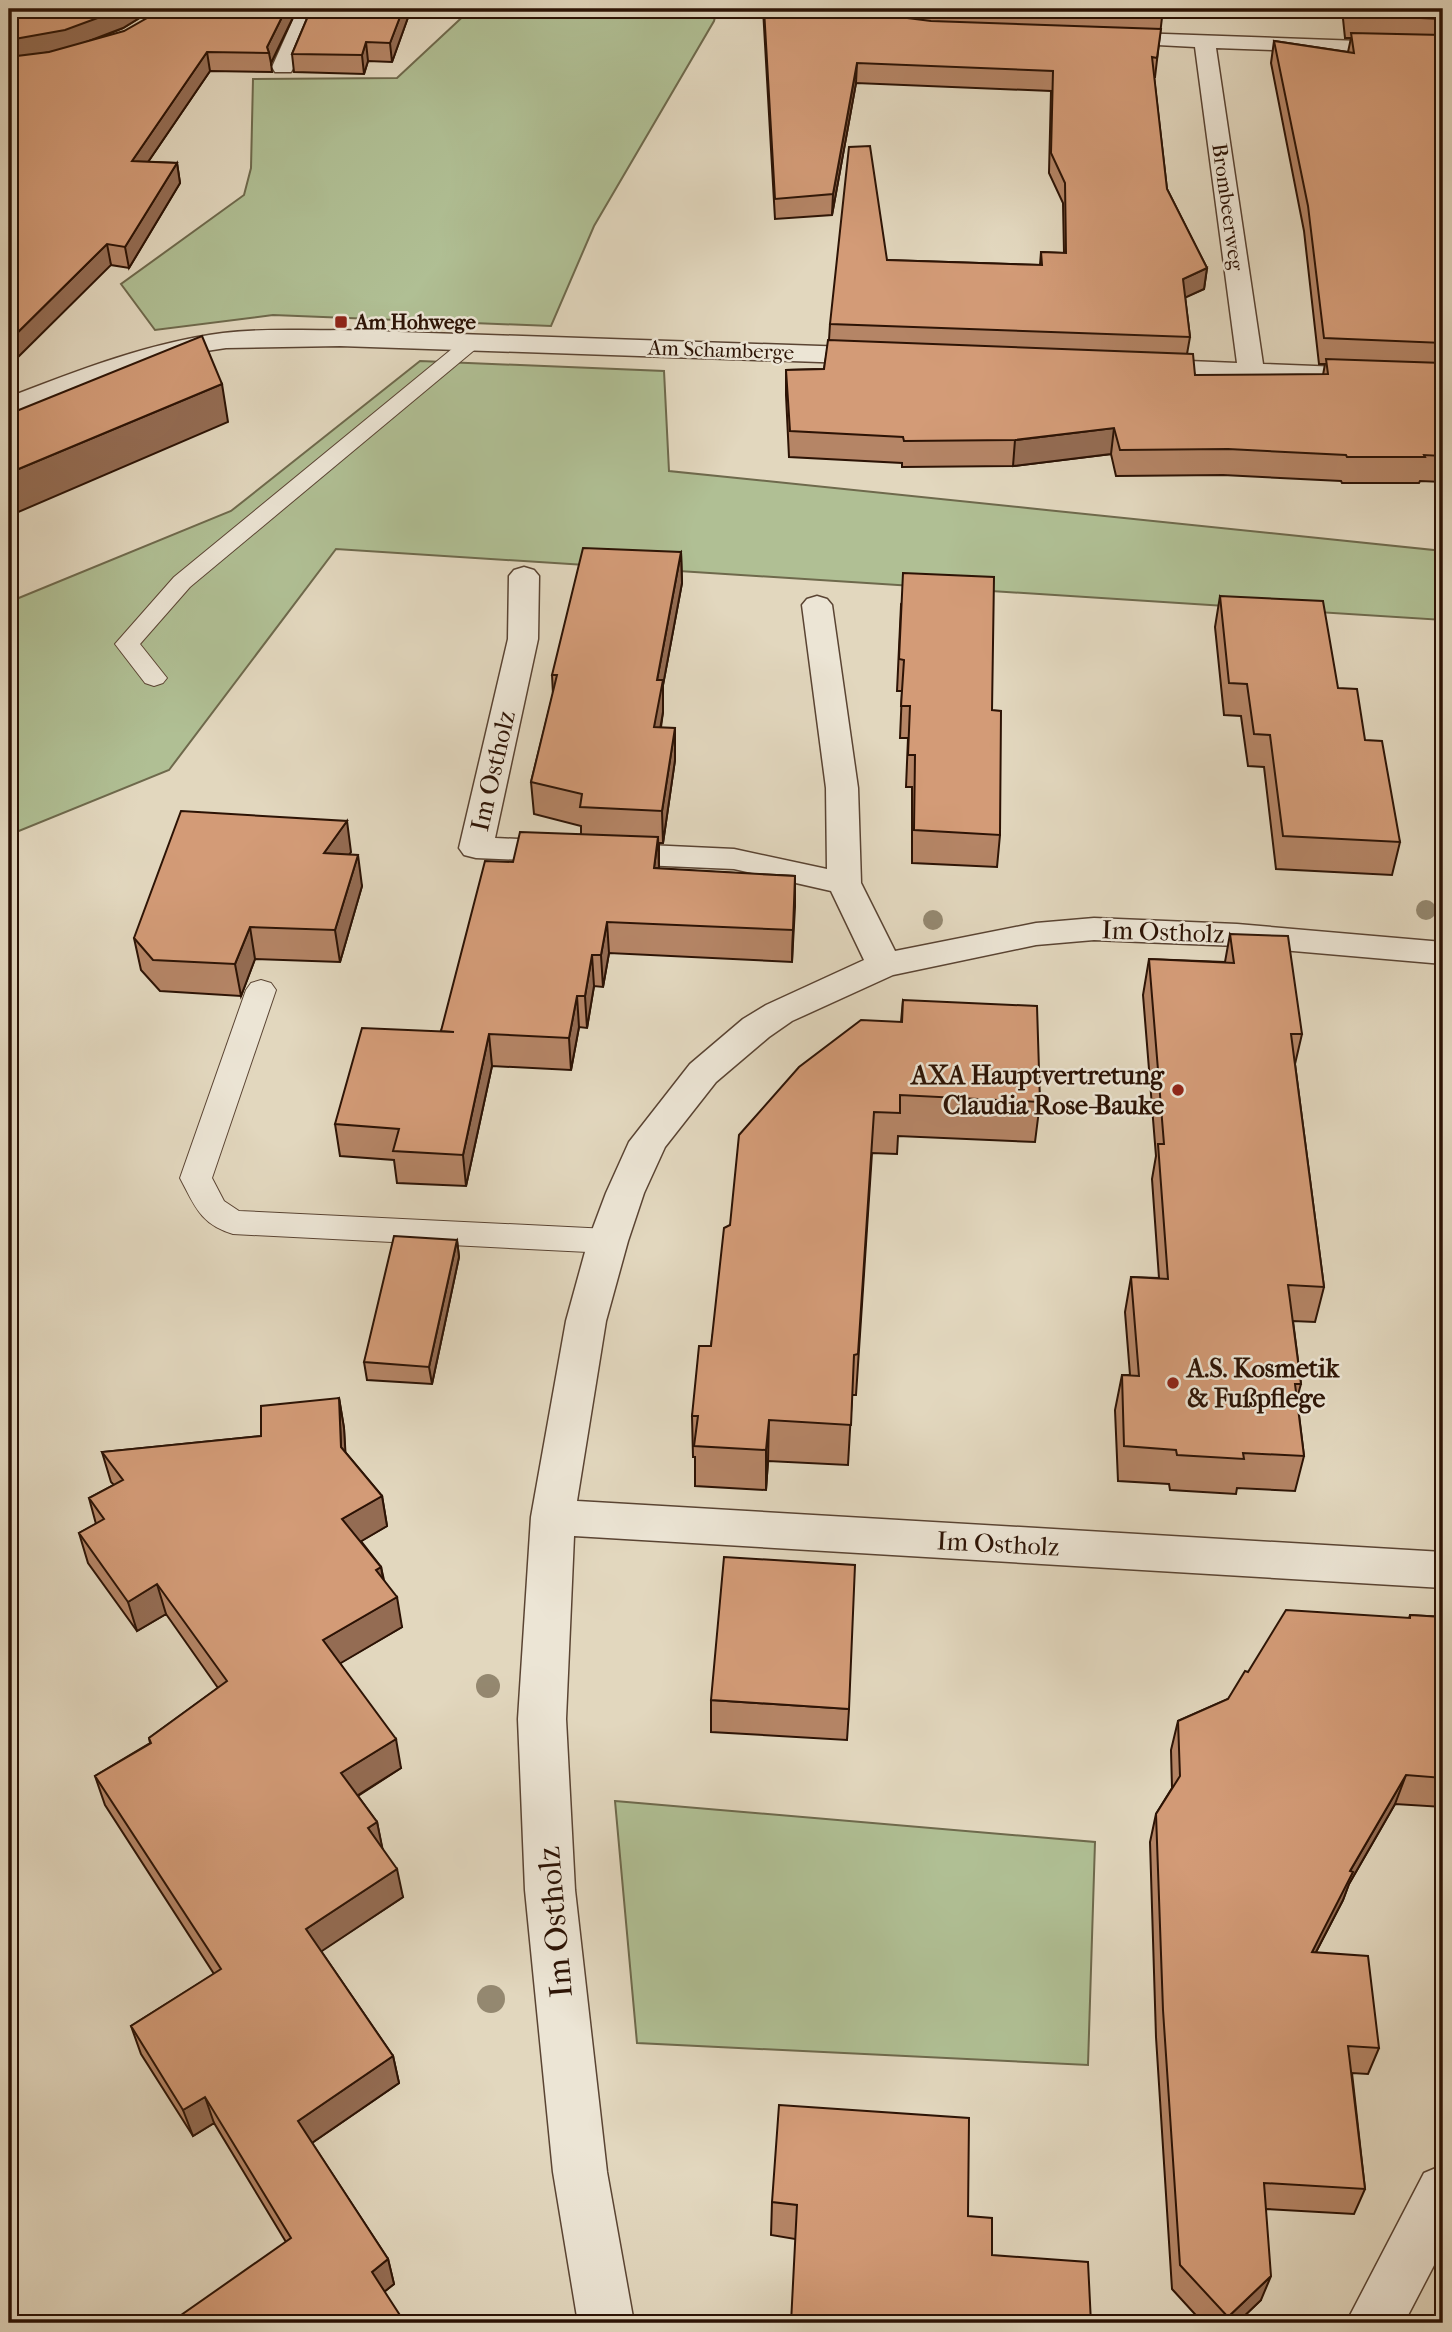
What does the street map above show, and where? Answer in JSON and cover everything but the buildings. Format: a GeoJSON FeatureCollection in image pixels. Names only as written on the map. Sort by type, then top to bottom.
{"type":"FeatureCollection","features":[{"type":"Feature","properties":{"kind":"street"},"geometry":{"type":"LineString","coordinates":[[283,66],[308,9]]}},
{"type":"Feature","properties":{"kind":"street"},"geometry":{"type":"LineString","coordinates":[[1081,37],[1443,50]]}},
{"type":"Feature","properties":{"kind":"street","name":"Brombeerweg"},"geometry":{"type":"LineString","coordinates":[[1205,43],[1251,371]]}},
{"type":"Feature","properties":{"kind":"street","name":"Am Schamberge"},"geometry":{"type":"LineString","coordinates":[[9,406],[122,363],[178,348],[226,340],[296,337],[904,358]]}},
{"type":"Feature","properties":{"kind":"street"},"geometry":{"type":"LineString","coordinates":[[1116,366],[1443,379]]}},
{"type":"Feature","properties":{"kind":"street","name":"Im Ostholz"},"geometry":{"type":"LineString","coordinates":[[524,576],[523,639],[476,848],[734,859],[844,883]]}},
{"type":"Feature","properties":{"kind":"street"},"geometry":{"type":"LineString","coordinates":[[817,605],[842,788],[844,883],[884,965]]}},
{"type":"Feature","properties":{"kind":"street","name":"Im Ostholz"},"geometry":{"type":"LineString","coordinates":[[606,2323],[580,2172],[550,1890],[542,1719],[553,1517],[586,1321],[608,1241],[625,1193],[648,1142],[704,1073],[729,1050],[779,1013],[884,965],[1036,934],[1094,929],[1237,935],[1443,953]]}},
{"type":"Feature","properties":{"kind":"street","name":"Im Ostholz"},"geometry":{"type":"LineString","coordinates":[[553,1517],[1443,1570]]}},
{"type":"Feature","properties":{"kind":"street"},"geometry":{"type":"LineString","coordinates":[[1374,2323],[1443,2192]]}},
{"type":"Feature","properties":{"kind":"lane"},"geometry":{"type":"LineString","coordinates":[[154,678],[127,644],[182,582],[471,343]]}},
{"type":"Feature","properties":{"kind":"lane"},"geometry":{"type":"LineString","coordinates":[[261,990],[196,1178],[212,1209],[233,1222],[608,1241]]}},
{"type":"Feature","properties":{"kind":"green space"},"geometry":{"type":"Polygon","coordinates":[[[471,9],[717,9],[714,21],[594,226],[551,326],[273,315],[155,330],[121,284],[244,195],[251,168],[253,79],[397,78],[471,9]]]}},
{"type":"Feature","properties":{"kind":"green space"},"geometry":{"type":"Polygon","coordinates":[[[420,361],[664,371],[669,471],[1443,551],[1443,620],[336,549],[169,770],[9,835],[9,602],[231,511],[420,361]]]}},
{"type":"Feature","properties":{"kind":"green space"},"geometry":{"type":"Polygon","coordinates":[[[615,1801],[1095,1842],[1088,2065],[637,2043],[615,1801]]]}},
{"type":"Feature","properties":{"kind":"place","name":"Am Hohwege"},"geometry":{"type":"Point","coordinates":[341,322]}},
{"type":"Feature","properties":{"kind":"place","name":"AXA Hauptvertretung Claudia Rose-Bauke"},"geometry":{"type":"Point","coordinates":[1178,1090]}},
{"type":"Feature","properties":{"kind":"place","name":"A.S. Kosmetik & Fußpflege"},"geometry":{"type":"Point","coordinates":[1173,1383]}}]}
